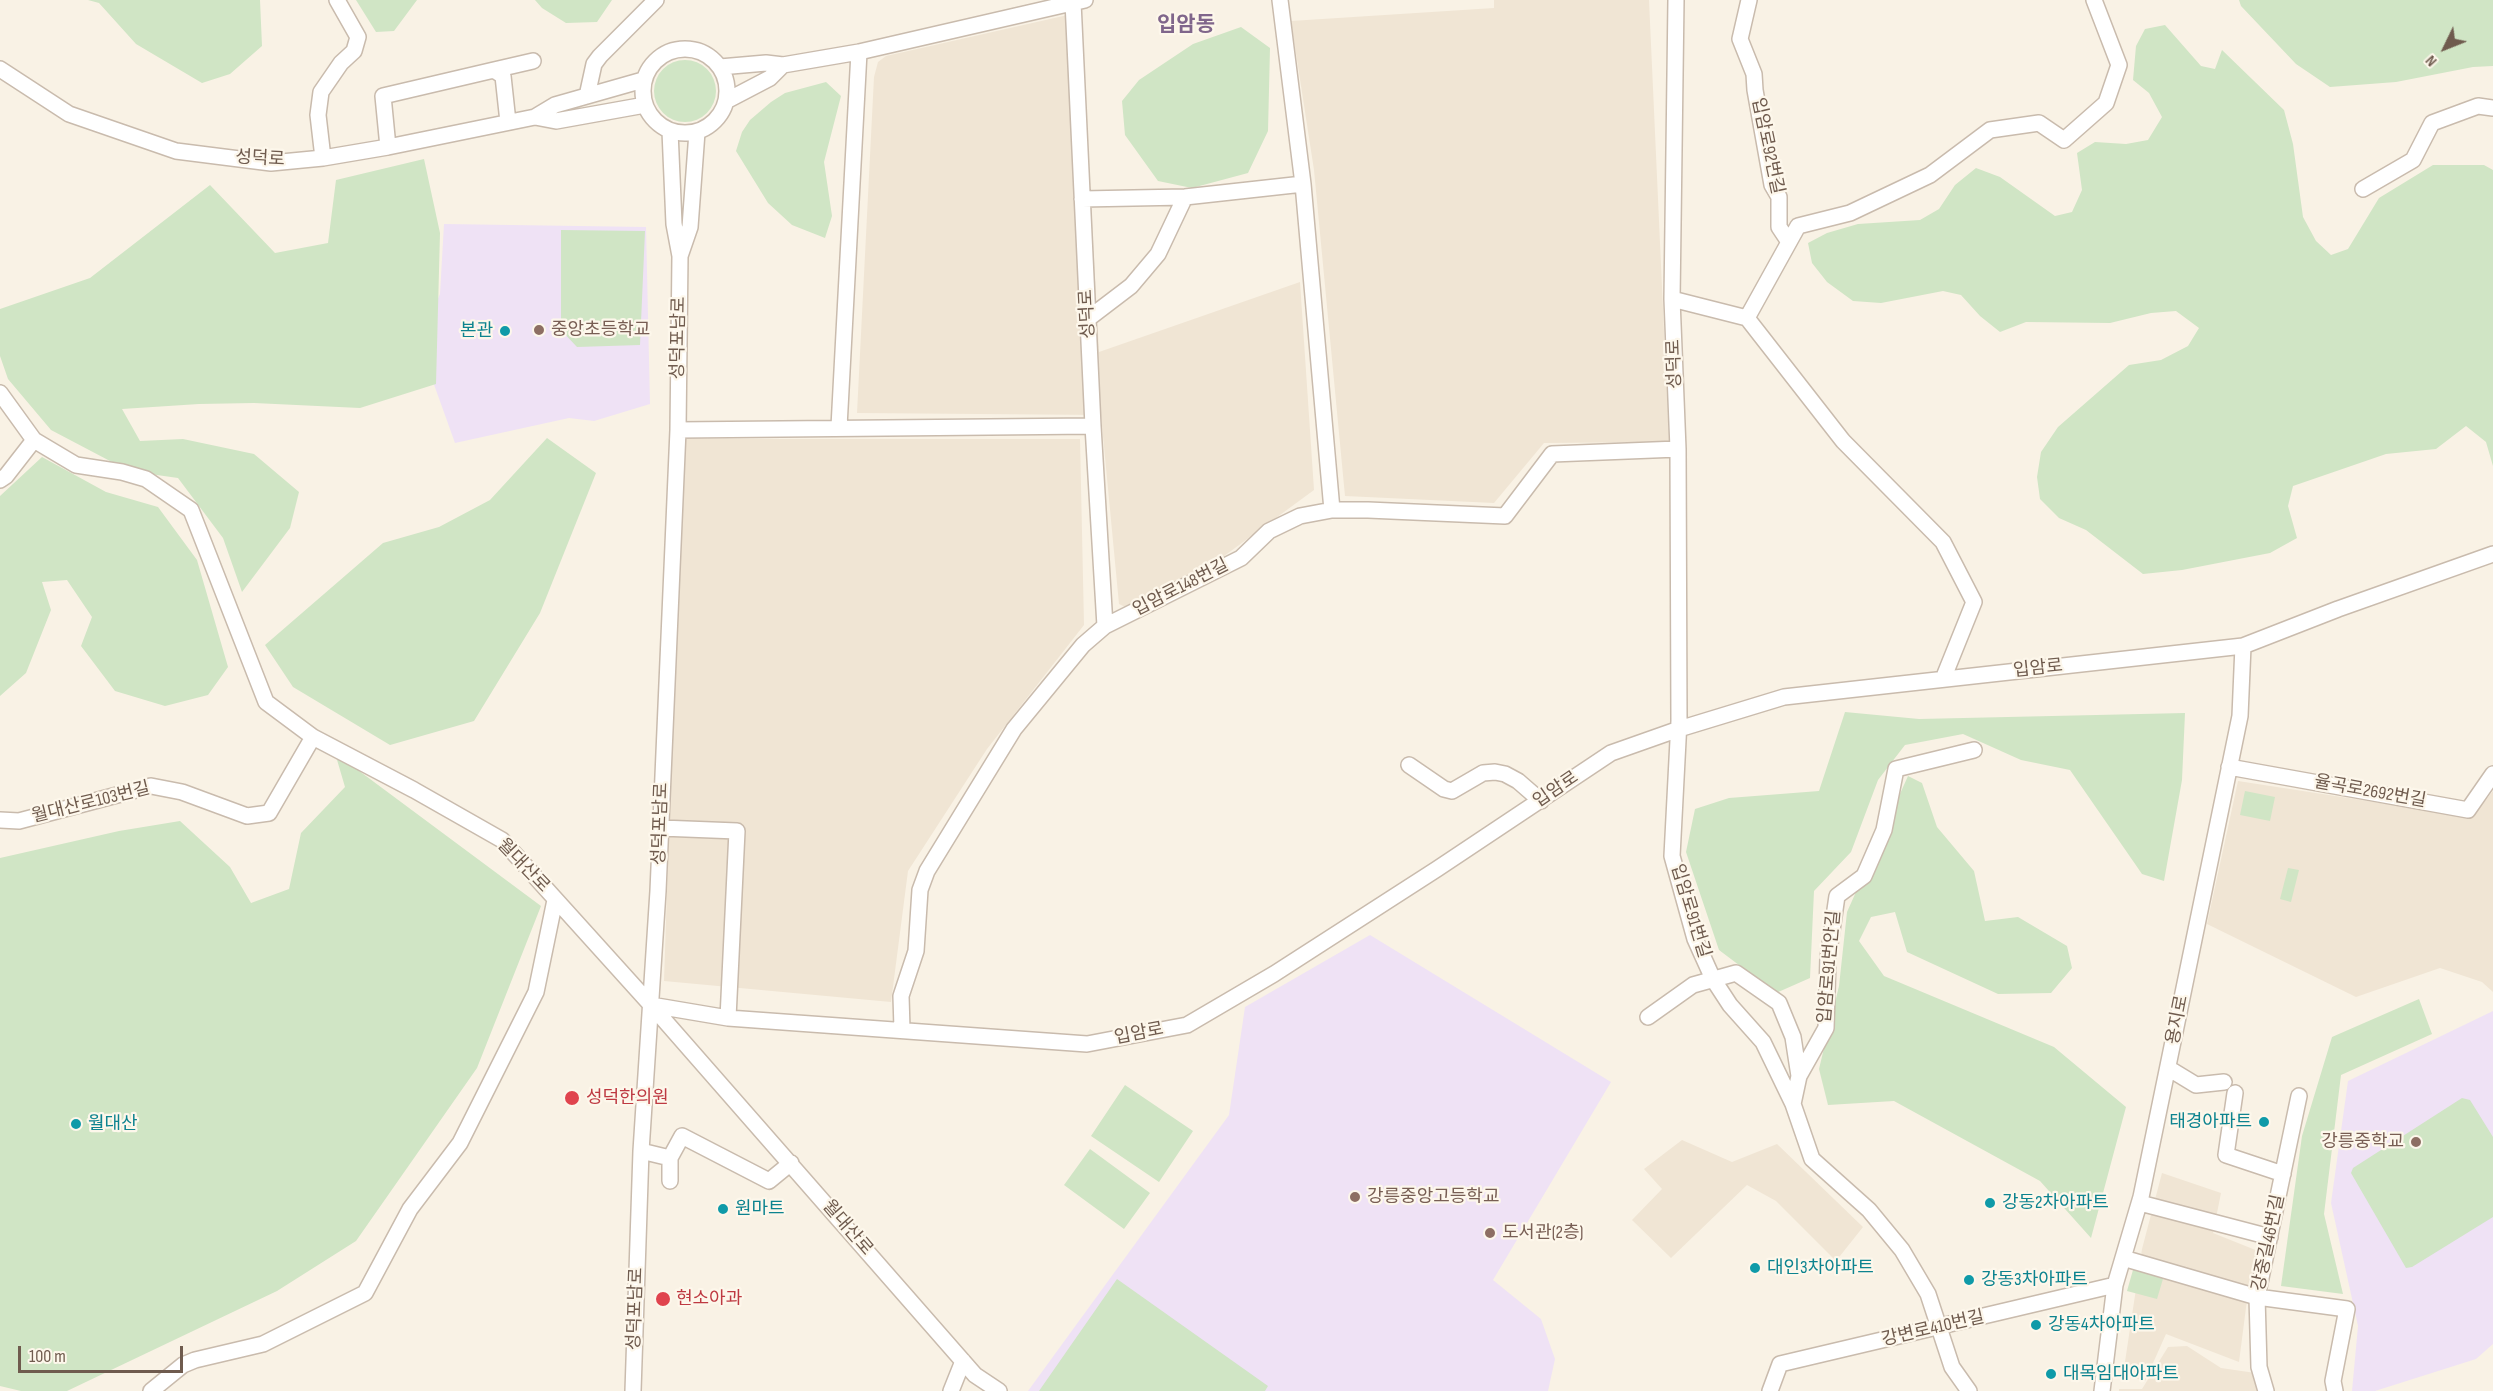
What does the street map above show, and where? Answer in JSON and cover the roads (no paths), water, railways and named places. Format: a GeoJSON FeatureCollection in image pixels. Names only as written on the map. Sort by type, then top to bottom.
{"type":"FeatureCollection","features":[{"type":"Feature","properties":{"kind":"street"},"geometry":{"type":"LineString","coordinates":[[323,158],[318,115],[321,92],[341,63],[354,51],[358,37],[337,0]]}},
{"type":"Feature","properties":{"kind":"street"},"geometry":{"type":"LineString","coordinates":[[587,96],[594,64],[656,0]]}},
{"type":"Feature","properties":{"kind":"street"},"geometry":{"type":"LineString","coordinates":[[1280,0],[1303,184],[1332,510]]}},
{"type":"Feature","properties":{"kind":"street","name":"성덕로"},"geometry":{"type":"LineString","coordinates":[[1676,0],[1672,299],[1678,448],[1678,729]]}},
{"type":"Feature","properties":{"kind":"street","name":"입암로92번길"},"geometry":{"type":"LineString","coordinates":[[1749,0],[1740,39],[1754,74],[1772,185],[1779,197],[1779,227],[1789,242]]}},
{"type":"Feature","properties":{"kind":"street"},"geometry":{"type":"LineString","coordinates":[[1747,318],[1798,226],[1850,213],[1930,175],[1990,130],[2039,123],[2064,141],[2106,103],[2119,65],[2094,0]]}},
{"type":"Feature","properties":{"kind":"street","name":"성덕로"},"geometry":{"type":"LineString","coordinates":[[783,66],[859,52],[1079,1],[1082,200],[1105,627]]}},
{"type":"Feature","properties":{"kind":"street"},"geometry":{"type":"LineString","coordinates":[[678,48],[694,49],[709,55],[720,67],[727,83],[726,100],[715,120],[697,132],[684,133],[670,130],[654,121],[645,105],[642,92],[643,80],[650,65],[662,54],[678,48]]}},
{"type":"Feature","properties":{"kind":"street"},"geometry":{"type":"LineString","coordinates":[[839,427],[859,52]]}},
{"type":"Feature","properties":{"kind":"street"},"geometry":{"type":"LineString","coordinates":[[388,147],[383,96],[532,61]]}},
{"type":"Feature","properties":{"kind":"street"},"geometry":{"type":"LineString","coordinates":[[720,67],[766,63],[783,66]]}},
{"type":"Feature","properties":{"kind":"street"},"geometry":{"type":"LineString","coordinates":[[726,100],[770,78],[783,66]]}},
{"type":"Feature","properties":{"kind":"street","name":"성덕로"},"geometry":{"type":"LineString","coordinates":[[0,69],[69,114],[176,151],[271,163],[323,158],[388,147],[535,117]]}},
{"type":"Feature","properties":{"kind":"street"},"geometry":{"type":"LineString","coordinates":[[494,70],[503,76],[508,122]]}},
{"type":"Feature","properties":{"kind":"street"},"geometry":{"type":"LineString","coordinates":[[535,117],[555,105],[643,80]]}},
{"type":"Feature","properties":{"kind":"street"},"geometry":{"type":"LineString","coordinates":[[535,117],[556,121],[645,105]]}},
{"type":"Feature","properties":{"kind":"street"},"geometry":{"type":"LineString","coordinates":[[2363,189],[2413,160],[2432,123],[2478,106],[2493,108]]}},
{"type":"Feature","properties":{"kind":"street"},"geometry":{"type":"LineString","coordinates":[[670,130],[674,224],[680,256]]}},
{"type":"Feature","properties":{"kind":"street"},"geometry":{"type":"LineString","coordinates":[[680,256],[690,227],[697,132]]}},
{"type":"Feature","properties":{"kind":"street"},"geometry":{"type":"LineString","coordinates":[[1082,200],[1185,197],[1303,184]]}},
{"type":"Feature","properties":{"kind":"street"},"geometry":{"type":"LineString","coordinates":[[1089,318],[1131,286],[1158,254],[1185,197]]}},
{"type":"Feature","properties":{"kind":"street","name":"성덕포남로"},"geometry":{"type":"LineString","coordinates":[[633,1391],[641,1151],[661,828],[678,430],[680,256]]}},
{"type":"Feature","properties":{"kind":"street"},"geometry":{"type":"LineString","coordinates":[[1672,299],[1747,318],[1843,441],[1943,542],[1974,602],[1943,679]]}},
{"type":"Feature","properties":{"kind":"street","name":"월대산로"},"geometry":{"type":"LineString","coordinates":[[0,393],[34,440],[76,465],[122,472],[146,479],[191,510],[266,702],[312,736],[414,790],[501,840],[564,907],[791,1163],[975,1375],[999,1391]]}},
{"type":"Feature","properties":{"kind":"street"},"geometry":{"type":"LineString","coordinates":[[678,430],[1093,426]]}},
{"type":"Feature","properties":{"kind":"street"},"geometry":{"type":"LineString","coordinates":[[0,480],[6,476],[34,440]]}},
{"type":"Feature","properties":{"kind":"street","name":"입암로148번길"},"geometry":{"type":"LineString","coordinates":[[902,1029],[901,996],[916,951],[920,890],[927,871],[1014,729],[1083,645],[1105,627],[1241,558],[1269,531],[1300,516],[1332,510],[1505,516],[1552,453],[1678,448]]}},
{"type":"Feature","properties":{"kind":"street","name":"입암로"},"geometry":{"type":"LineString","coordinates":[[651,1005],[729,1017],[1087,1044],[1187,1025],[1274,974],[1611,753],[1678,729],[1784,697],[2243,646],[2338,609],[2493,555]]}},
{"type":"Feature","properties":{"kind":"street","name":"용지로"},"geometry":{"type":"LineString","coordinates":[[2102,1391],[2115,1285],[2140,1203],[2240,716],[2243,646]]}},
{"type":"Feature","properties":{"kind":"street","name":"입암로91번길"},"geometry":{"type":"LineString","coordinates":[[1678,729],[1672,856],[1695,939],[1713,979],[1730,1005],[1763,1042],[1793,1104],[1812,1159],[1869,1210],[1902,1250],[1928,1294],[1952,1367],[1969,1391]]}},
{"type":"Feature","properties":{"kind":"street","name":"월대산로103번길"},"geometry":{"type":"LineString","coordinates":[[0,820],[19,821],[151,786],[182,792],[247,816],[269,813],[312,736]]}},
{"type":"Feature","properties":{"kind":"street","name":"입암로91번안길"},"geometry":{"type":"LineString","coordinates":[[1798,1076],[1826,1028],[1828,958],[1837,896],[1864,876],[1884,830],[1896,769],[1974,750]]}},
{"type":"Feature","properties":{"kind":"street"},"geometry":{"type":"LineString","coordinates":[[1409,765],[1444,789],[1452,790],[1461,788],[1483,773],[1505,774],[1518,781],[1541,801]]}},
{"type":"Feature","properties":{"kind":"street","name":"율곡로2692번길"},"geometry":{"type":"LineString","coordinates":[[2229,767],[2468,810],[2493,774]]}},
{"type":"Feature","properties":{"kind":"street"},"geometry":{"type":"LineString","coordinates":[[661,828],[736,831],[729,1017]]}},
{"type":"Feature","properties":{"kind":"street"},"geometry":{"type":"LineString","coordinates":[[151,1391],[183,1365],[263,1344],[365,1293],[410,1209],[460,1143],[537,992],[555,900]]}},
{"type":"Feature","properties":{"kind":"street"},"geometry":{"type":"LineString","coordinates":[[1648,1017],[1693,985],[1736,973],[1779,1003],[1793,1037],[1798,1076],[1793,1104]]}},
{"type":"Feature","properties":{"kind":"street"},"geometry":{"type":"LineString","coordinates":[[2168,1068],[2196,1085],[2223,1082]]}},
{"type":"Feature","properties":{"kind":"street"},"geometry":{"type":"LineString","coordinates":[[2235,1093],[2226,1155],[2283,1174]]}},
{"type":"Feature","properties":{"kind":"street","name":"강중길46번길"},"geometry":{"type":"LineString","coordinates":[[2266,1391],[2259,1367],[2257,1297],[2300,1096]]}},
{"type":"Feature","properties":{"kind":"street"},"geometry":{"type":"LineString","coordinates":[[670,1181],[670,1158],[682,1136],[769,1181],[791,1163]]}},
{"type":"Feature","properties":{"kind":"street"},"geometry":{"type":"LineString","coordinates":[[641,1151],[670,1158]]}},
{"type":"Feature","properties":{"kind":"street"},"geometry":{"type":"LineString","coordinates":[[2140,1203],[2270,1237]]}},
{"type":"Feature","properties":{"kind":"street"},"geometry":{"type":"LineString","coordinates":[[2123,1258],[2257,1297],[2347,1309],[2333,1381],[2335,1391]]}},
{"type":"Feature","properties":{"kind":"street","name":"강변로410번길"},"geometry":{"type":"LineString","coordinates":[[1770,1391],[1780,1364],[2115,1285]]}},
{"type":"Feature","properties":{"kind":"street"},"geometry":{"type":"LineString","coordinates":[[951,1391],[963,1361]]}},
{"type":"Feature","properties":{"kind":"place","name":"중앙초등학교"},"geometry":{"type":"Point","coordinates":[539,330]}},
{"type":"Feature","properties":{"kind":"place","name":"본관"},"geometry":{"type":"Point","coordinates":[505,331]}},
{"type":"Feature","properties":{"kind":"place","name":"성덕한의원"},"geometry":{"type":"Point","coordinates":[572,1098]}},
{"type":"Feature","properties":{"kind":"place","name":"태경아파트"},"geometry":{"type":"Point","coordinates":[2264,1122]}},
{"type":"Feature","properties":{"kind":"place","name":"월대산"},"geometry":{"type":"Point","coordinates":[76,1124]}},
{"type":"Feature","properties":{"kind":"place","name":"강릉중학교"},"geometry":{"type":"Point","coordinates":[2416,1142]}},
{"type":"Feature","properties":{"kind":"place","name":"강릉중앙고등학교"},"geometry":{"type":"Point","coordinates":[1355,1197]}},
{"type":"Feature","properties":{"kind":"place","name":"강동2차아파트"},"geometry":{"type":"Point","coordinates":[1990,1203]}},
{"type":"Feature","properties":{"kind":"place","name":"원마트"},"geometry":{"type":"Point","coordinates":[723,1209]}},
{"type":"Feature","properties":{"kind":"place","name":"도서관(2층)"},"geometry":{"type":"Point","coordinates":[1490,1233]}},
{"type":"Feature","properties":{"kind":"place","name":"대인3차아파트"},"geometry":{"type":"Point","coordinates":[1755,1268]}},
{"type":"Feature","properties":{"kind":"place","name":"강동3차아파트"},"geometry":{"type":"Point","coordinates":[1969,1280]}},
{"type":"Feature","properties":{"kind":"place","name":"현소아과"},"geometry":{"type":"Point","coordinates":[663,1299]}},
{"type":"Feature","properties":{"kind":"place","name":"강동4차아파트"},"geometry":{"type":"Point","coordinates":[2036,1325]}},
{"type":"Feature","properties":{"kind":"place","name":"대목임대아파트"},"geometry":{"type":"Point","coordinates":[2051,1374]}},
{"type":"Feature","properties":{"kind":"district","name":"입암동"},"geometry":{"type":"Point","coordinates":[1186,26]}}]}
